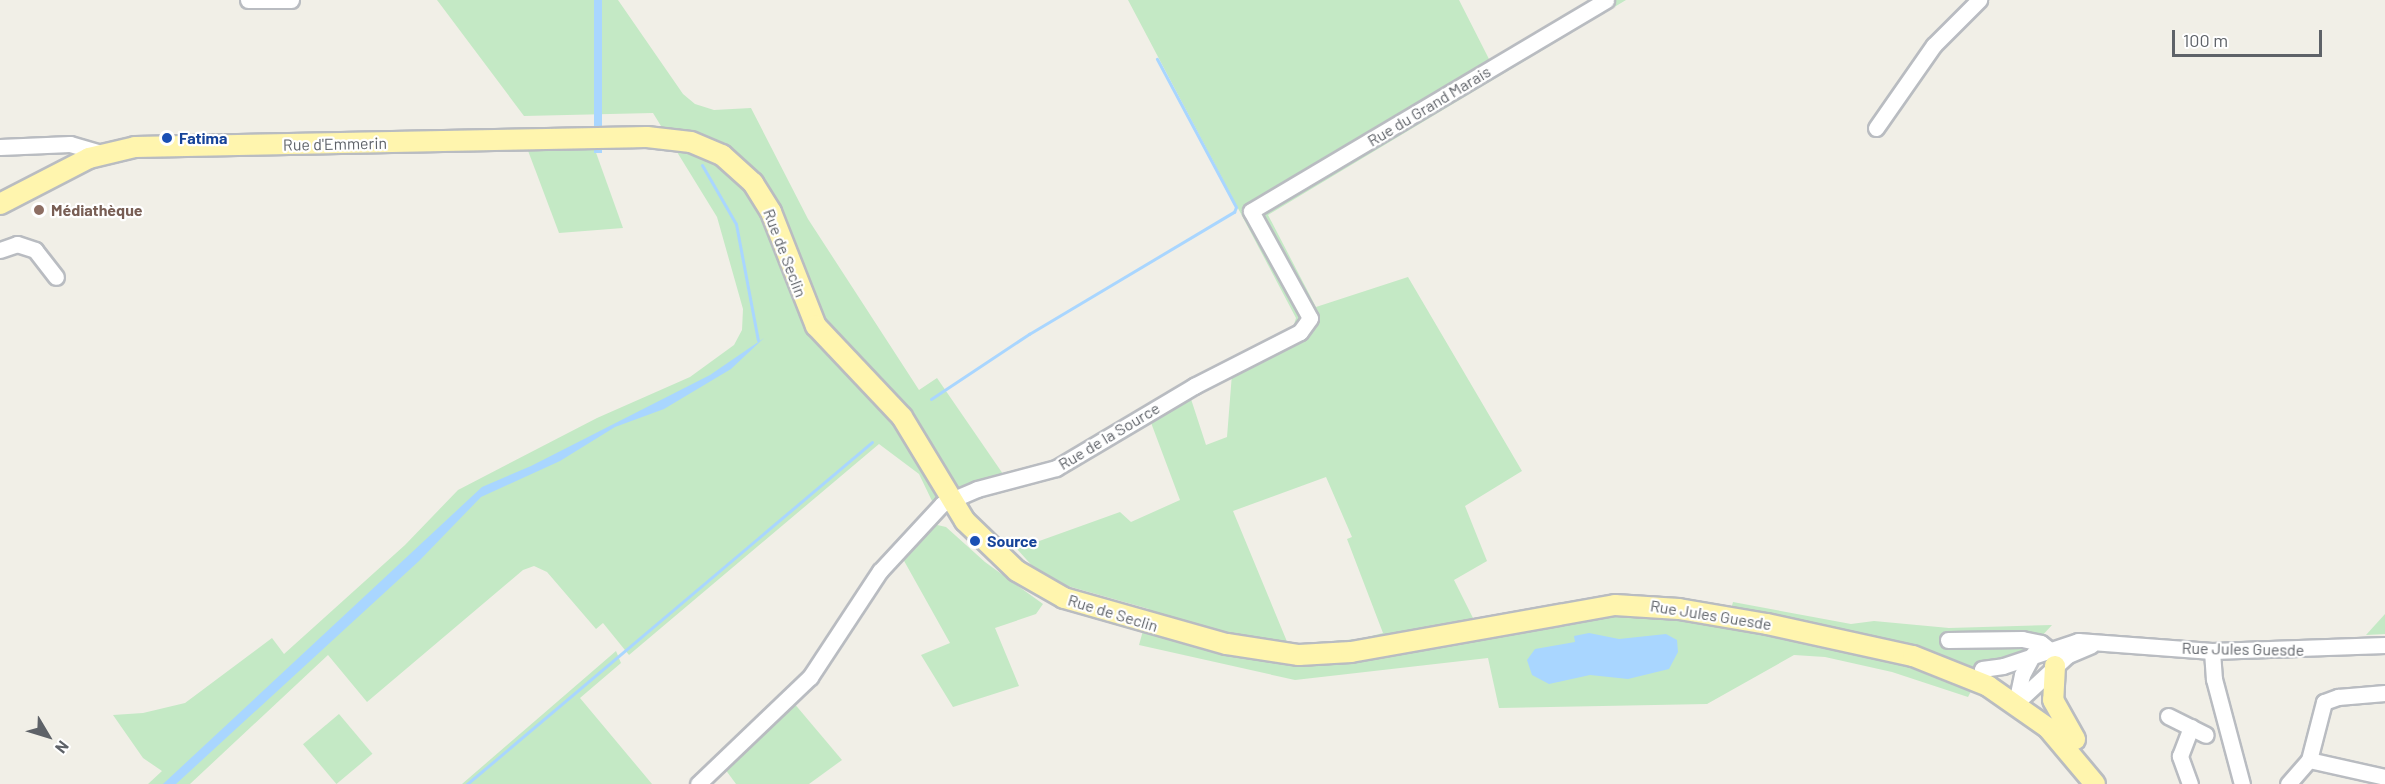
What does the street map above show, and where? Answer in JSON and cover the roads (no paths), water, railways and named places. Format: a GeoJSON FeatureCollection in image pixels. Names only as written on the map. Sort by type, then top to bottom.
{"type":"FeatureCollection","features":[{"type":"Feature","properties":{"kind":"main road","name":"Rue d'Emmerin"},"geometry":{"type":"LineString","coordinates":[[0,204],[102,153],[135,147],[636,137],[683,140]]}},
{"type":"Feature","properties":{"kind":"main road","name":"Rue de Seclin"},"geometry":{"type":"LineString","coordinates":[[683,140],[722,156],[753,183],[771,212],[816,326],[896,409],[965,521],[1000,557],[1055,594],[1117,616],[1249,650],[1299,655],[1342,653],[1589,608]]}},
{"type":"Feature","properties":{"kind":"main road","name":"Rue Jules Guesde"},"geometry":{"type":"LineString","coordinates":[[1589,608],[1662,606],[1832,636],[1909,644],[1982,669]]}},
{"type":"Feature","properties":{"kind":"main road","name":"Rue Jules Guesde"},"geometry":{"type":"LineString","coordinates":[[1832,636],[1945,667],[2020,695]]}},
{"type":"Feature","properties":{"kind":"main road"},"geometry":{"type":"LineString","coordinates":[[2053,657],[2053,700],[2075,739],[2106,784]]}},
{"type":"Feature","properties":{"kind":"main road"},"geometry":{"type":"LineString","coordinates":[[1982,669],[2020,695],[2075,739]]}},
{"type":"Feature","properties":{"kind":"main road"},"geometry":{"type":"LineString","coordinates":[[2020,695],[2057,736],[2095,784]]}},
{"type":"Feature","properties":{"kind":"street"},"geometry":{"type":"LineString","coordinates":[[248,0],[291,0]]}},
{"type":"Feature","properties":{"kind":"street","name":"Rue du Grand Marais"},"geometry":{"type":"LineString","coordinates":[[1251,211],[1606,0]]}},
{"type":"Feature","properties":{"kind":"street"},"geometry":{"type":"LineString","coordinates":[[1876,128],[1934,45],[1979,0]]}},
{"type":"Feature","properties":{"kind":"street"},"geometry":{"type":"LineString","coordinates":[[0,147],[70,144],[102,153]]}},
{"type":"Feature","properties":{"kind":"street","name":"Rue de la Source"},"geometry":{"type":"LineString","coordinates":[[698,784],[790,698],[819,665],[880,571],[951,499],[1056,468],[1194,386],[1300,332],[1310,318],[1251,211]]}},
{"type":"Feature","properties":{"kind":"street"},"geometry":{"type":"LineString","coordinates":[[0,250],[17,244],[35,249],[56,277]]}},
{"type":"Feature","properties":{"kind":"street"},"geometry":{"type":"LineString","coordinates":[[1948,640],[2022,639],[2053,657]]}},
{"type":"Feature","properties":{"kind":"street","name":"Rue Jules Guesde"},"geometry":{"type":"LineString","coordinates":[[1982,669],[2033,654],[2053,657],[2100,643],[2212,651],[2385,645]]}},
{"type":"Feature","properties":{"kind":"street"},"geometry":{"type":"LineString","coordinates":[[2212,651],[2214,679],[2242,784]]}},
{"type":"Feature","properties":{"kind":"street"},"geometry":{"type":"LineString","coordinates":[[2020,695],[2033,654]]}},
{"type":"Feature","properties":{"kind":"street","name":"Rue Jules Guesde"},"geometry":{"type":"LineString","coordinates":[[2020,695],[2053,657]]}},
{"type":"Feature","properties":{"kind":"street"},"geometry":{"type":"LineString","coordinates":[[2288,784],[2309,760],[2324,702],[2338,697],[2385,693]]}},
{"type":"Feature","properties":{"kind":"street"},"geometry":{"type":"LineString","coordinates":[[2168,716],[2206,735]]}},
{"type":"Feature","properties":{"kind":"street"},"geometry":{"type":"LineString","coordinates":[[2190,784],[2180,756],[2191,727]]}},
{"type":"Feature","properties":{"kind":"street"},"geometry":{"type":"LineString","coordinates":[[2309,760],[2385,777]]}},
{"type":"Feature","properties":{"kind":"water"},"geometry":{"type":"Polygon","coordinates":[[[594,0],[602,0],[602,153],[594,153],[594,0]]]}},
{"type":"Feature","properties":{"kind":"water"},"geometry":{"type":"Polygon","coordinates":[[[764,338],[731,369],[664,409],[615,427],[560,461],[481,497],[419,561],[176,784],[163,784],[482,487],[531,466],[710,375],[764,338]]]}},
{"type":"Feature","properties":{"kind":"water"},"geometry":{"type":"Polygon","coordinates":[[[1589,633],[1619,639],[1666,634],[1677,640],[1678,652],[1669,669],[1628,679],[1590,675],[1549,684],[1532,675],[1527,660],[1535,649],[1575,642],[1574,636],[1589,633]]]}},
{"type":"Feature","properties":{"kind":"waterway"},"geometry":{"type":"LineString","coordinates":[[931,399],[1029,334],[1234,212],[1236,207],[1157,59]]}},
{"type":"Feature","properties":{"kind":"waterway"},"geometry":{"type":"LineString","coordinates":[[702,165],[736,224],[758,340]]}},
{"type":"Feature","properties":{"kind":"waterway"},"geometry":{"type":"LineString","coordinates":[[467,784],[872,442]]}},
{"type":"Feature","properties":{"kind":"place","name":"Fatima"},"geometry":{"type":"Point","coordinates":[167,138]}},
{"type":"Feature","properties":{"kind":"place","name":"Médiathèque"},"geometry":{"type":"Point","coordinates":[39,210]}},
{"type":"Feature","properties":{"kind":"place","name":"Source"},"geometry":{"type":"Point","coordinates":[975,541]}}]}
